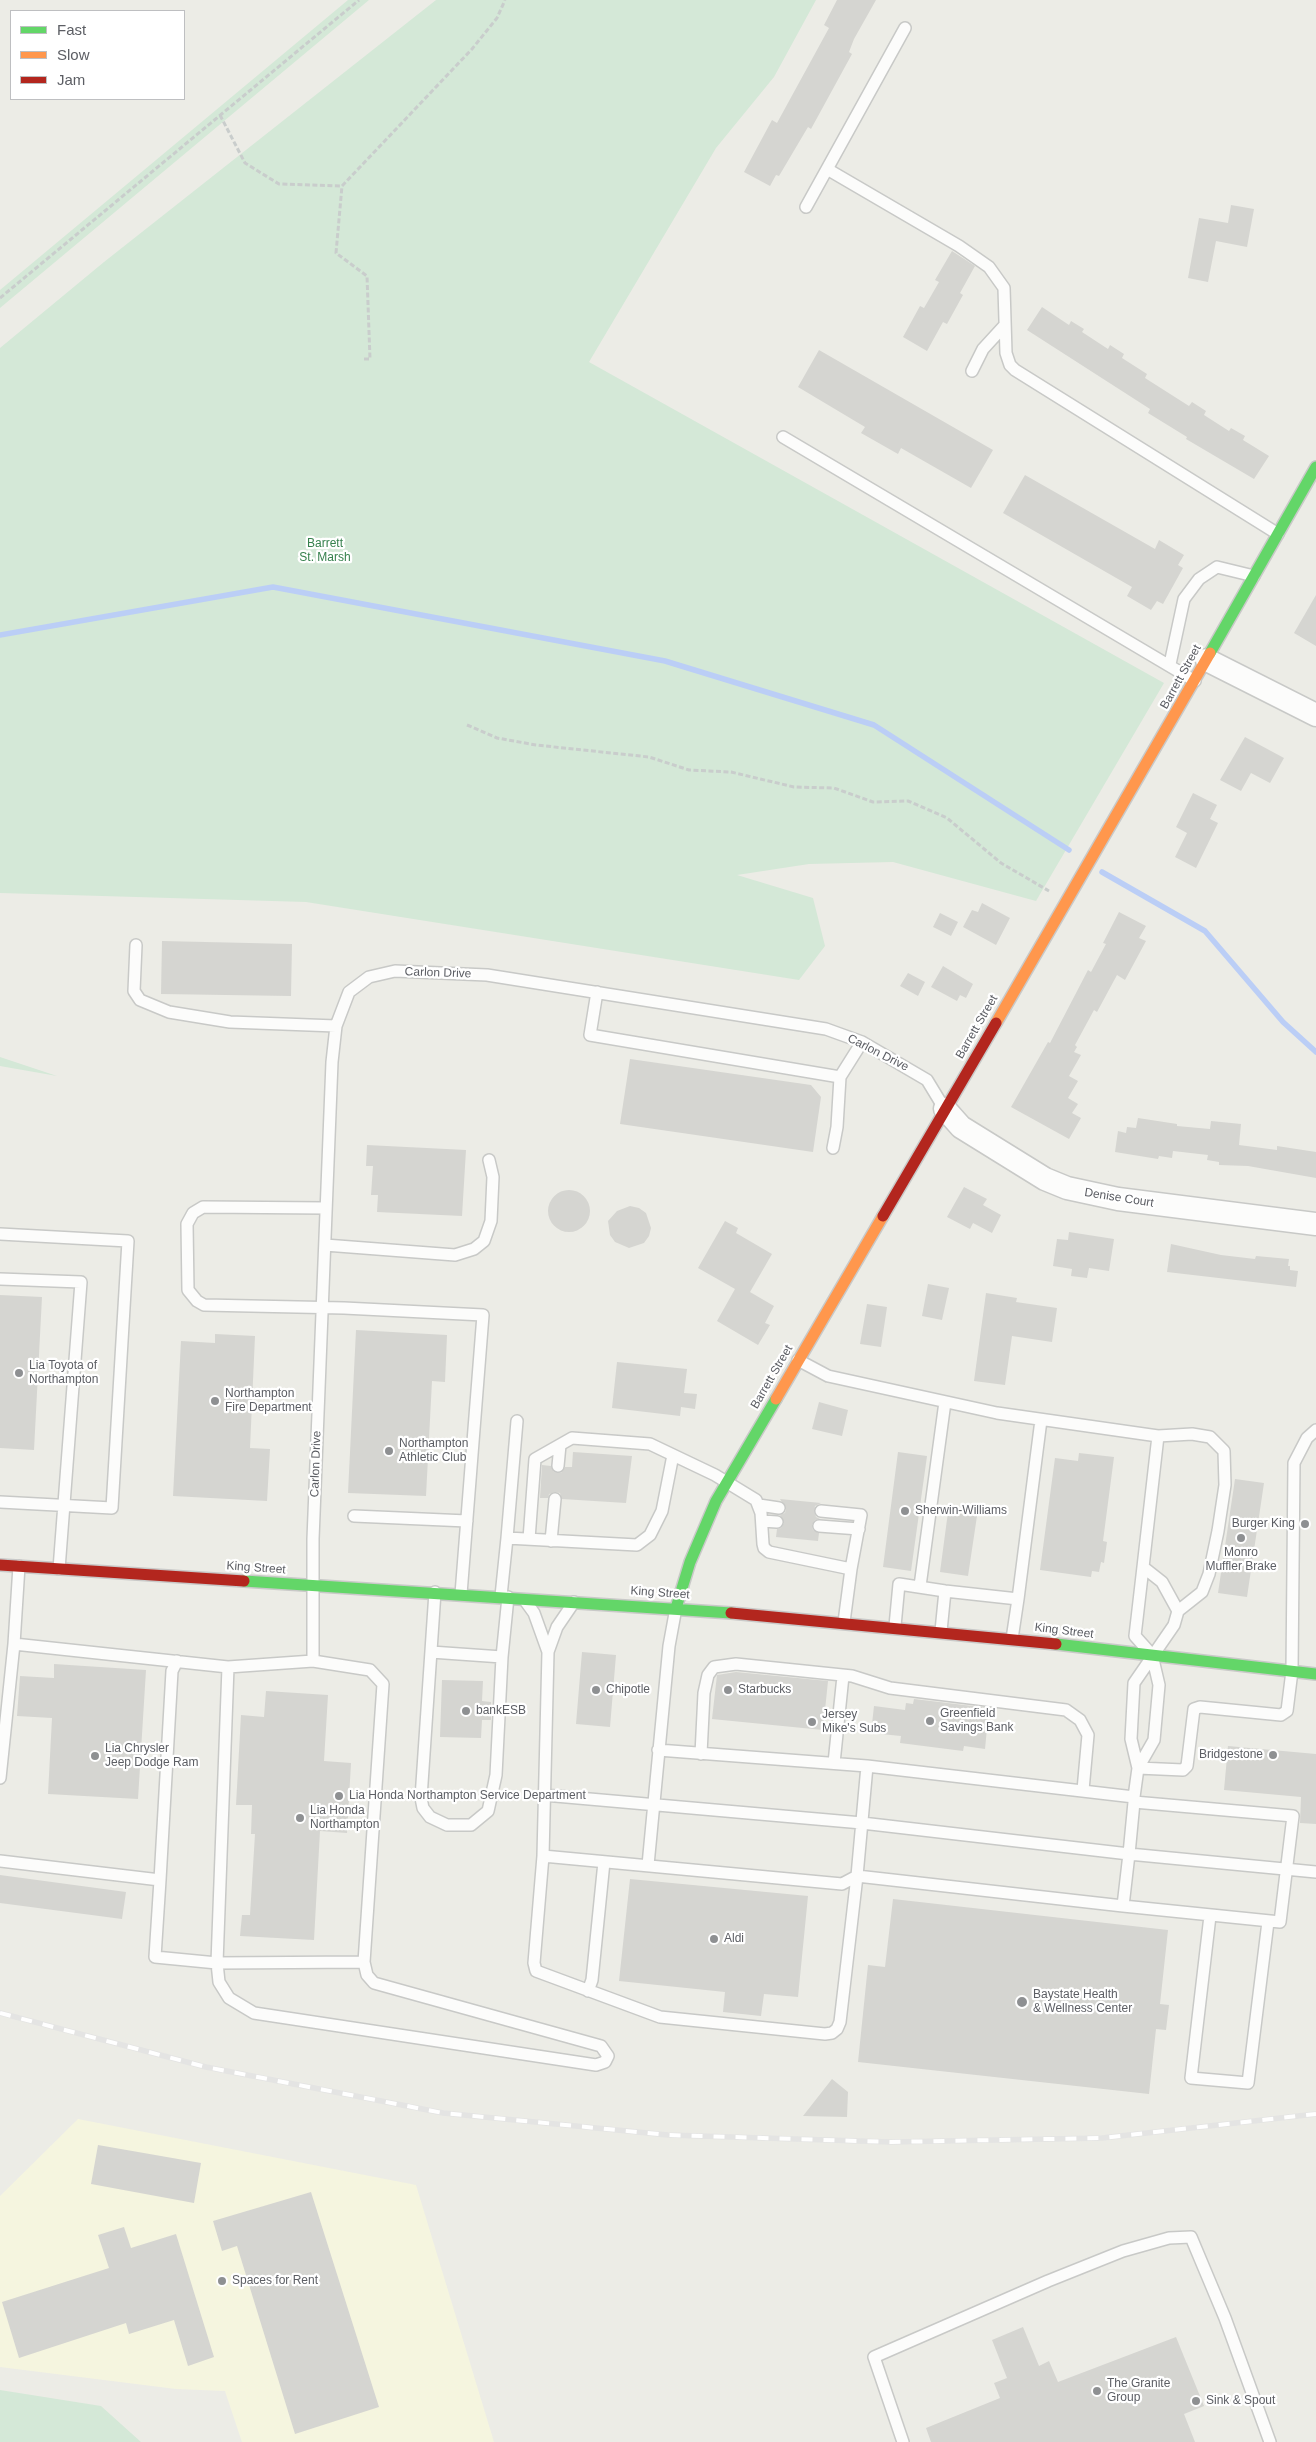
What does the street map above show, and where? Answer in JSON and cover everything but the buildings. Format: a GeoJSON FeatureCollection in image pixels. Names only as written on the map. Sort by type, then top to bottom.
{"type":"FeatureCollection","features":[{"type":"Feature","properties":{"kind":"main road","name":"Barrett Street"},"geometry":{"type":"LineString","coordinates":[[676,1608],[693,1555],[716,1501],[1195,681],[1316,467]]}},
{"type":"Feature","properties":{"kind":"main road","name":"King Street"},"geometry":{"type":"LineString","coordinates":[[0,1565],[505,1596],[895,1626],[1316,1674]]}},
{"type":"Feature","properties":{"kind":"street"},"geometry":{"type":"LineString","coordinates":[[1206,660],[1316,715]]}},
{"type":"Feature","properties":{"kind":"street","name":"Denise Court"},"geometry":{"type":"LineString","coordinates":[[945,1110],[961,1127],[1045,1179],[1068,1188],[1118,1199],[1316,1224]]}},
{"type":"Feature","properties":{"kind":"lane"},"geometry":{"type":"LineString","coordinates":[[806,207],[905,28]]}},
{"type":"Feature","properties":{"kind":"lane"},"geometry":{"type":"LineString","coordinates":[[827,169],[959,246],[989,267],[1004,288],[1008,359],[1015,370],[1278,534]]}},
{"type":"Feature","properties":{"kind":"lane"},"geometry":{"type":"LineString","coordinates":[[972,371],[983,349],[1005,325]]}},
{"type":"Feature","properties":{"kind":"lane"},"geometry":{"type":"LineString","coordinates":[[783,437],[1170,664],[1195,681]]}},
{"type":"Feature","properties":{"kind":"lane"},"geometry":{"type":"LineString","coordinates":[[1170,664],[1184,599],[1199,578],[1217,567],[1254,576]]}},
{"type":"Feature","properties":{"kind":"lane"},"geometry":{"type":"LineString","coordinates":[[136,946],[134,991],[140,1000],[169,1012],[230,1022],[336,1026]]}},
{"type":"Feature","properties":{"kind":"lane","name":"Carlon Drive"},"geometry":{"type":"LineString","coordinates":[[313,1661],[313,1585],[326,1208],[336,1026],[349,992],[368,977],[395,971],[487,975],[826,1029],[862,1042],[927,1080],[945,1110]]}},
{"type":"Feature","properties":{"kind":"lane"},"geometry":{"type":"LineString","coordinates":[[597,992],[590,1034],[840,1077]]}},
{"type":"Feature","properties":{"kind":"lane"},"geometry":{"type":"LineString","coordinates":[[833,1148],[837,1127],[840,1077],[862,1042]]}},
{"type":"Feature","properties":{"kind":"lane"},"geometry":{"type":"LineString","coordinates":[[325,1246],[455,1255],[474,1249],[484,1241],[491,1221],[493,1177],[489,1160]]}},
{"type":"Feature","properties":{"kind":"lane"},"geometry":{"type":"LineString","coordinates":[[326,1208],[203,1207],[193,1213],[187,1224],[188,1290],[197,1301],[204,1305],[322,1307],[483,1315],[461,1594]]}},
{"type":"Feature","properties":{"kind":"lane"},"geometry":{"type":"LineString","coordinates":[[0,1234],[128,1241],[112,1508],[0,1502]]}},
{"type":"Feature","properties":{"kind":"lane"},"geometry":{"type":"LineString","coordinates":[[0,1279],[81,1282],[60,1569]]}},
{"type":"Feature","properties":{"kind":"lane"},"geometry":{"type":"LineString","coordinates":[[798,1360],[828,1376],[945,1402],[1041,1420],[1158,1436],[1192,1434],[1210,1437],[1224,1451],[1225,1485],[1209,1574],[1202,1592],[1178,1611],[1174,1625],[1134,1683],[1131,1739],[1138,1768],[1123,1906]]}},
{"type":"Feature","properties":{"kind":"lane"},"geometry":{"type":"LineString","coordinates":[[920,1586],[945,1402]]}},
{"type":"Feature","properties":{"kind":"lane"},"geometry":{"type":"LineString","coordinates":[[1012,1639],[1041,1420]]}},
{"type":"Feature","properties":{"kind":"lane"},"geometry":{"type":"LineString","coordinates":[[435,1592],[421,1798],[423,1808],[430,1817],[447,1825],[471,1825],[488,1811],[496,1774],[507,1538],[517,1421]]}},
{"type":"Feature","properties":{"kind":"lane"},"geometry":{"type":"LineString","coordinates":[[1138,1768],[1183,1770],[1187,1766],[1194,1709],[1200,1707],[1282,1714],[1287,1711],[1292,1671],[1294,1463],[1307,1438],[1316,1430]]}},
{"type":"Feature","properties":{"kind":"lane"},"geometry":{"type":"LineString","coordinates":[[1138,1768],[1154,1740],[1159,1685],[1152,1655],[1135,1636],[1158,1436]]}},
{"type":"Feature","properties":{"kind":"lane"},"geometry":{"type":"LineString","coordinates":[[529,1540],[535,1459],[572,1438],[650,1444],[727,1482],[751,1497],[759,1505],[763,1544],[764,1548],[769,1552],[851,1569]]}},
{"type":"Feature","properties":{"kind":"lane"},"geometry":{"type":"LineString","coordinates":[[558,1466],[560,1444]]}},
{"type":"Feature","properties":{"kind":"lane"},"geometry":{"type":"LineString","coordinates":[[507,1538],[636,1545],[650,1535],[662,1511],[673,1455]]}},
{"type":"Feature","properties":{"kind":"lane"},"geometry":{"type":"LineString","coordinates":[[551,1541],[555,1499]]}},
{"type":"Feature","properties":{"kind":"lane"},"geometry":{"type":"LineString","coordinates":[[759,1505],[779,1508]]}},
{"type":"Feature","properties":{"kind":"lane"},"geometry":{"type":"LineString","coordinates":[[821,1512],[861,1515],[844,1622]]}},
{"type":"Feature","properties":{"kind":"lane"},"geometry":{"type":"LineString","coordinates":[[354,1516],[466,1521]]}},
{"type":"Feature","properties":{"kind":"lane"},"geometry":{"type":"LineString","coordinates":[[762,1522],[778,1522]]}},
{"type":"Feature","properties":{"kind":"lane"},"geometry":{"type":"LineString","coordinates":[[819,1526],[859,1529]]}},
{"type":"Feature","properties":{"kind":"lane"},"geometry":{"type":"LineString","coordinates":[[0,1778],[14,1644],[19,1566]]}},
{"type":"Feature","properties":{"kind":"lane"},"geometry":{"type":"LineString","coordinates":[[1143,1567],[1162,1582],[1178,1611]]}},
{"type":"Feature","properties":{"kind":"lane"},"geometry":{"type":"LineString","coordinates":[[895,1626],[899,1584],[1018,1599]]}},
{"type":"Feature","properties":{"kind":"lane"},"geometry":{"type":"LineString","coordinates":[[941,1631],[945,1591]]}},
{"type":"Feature","properties":{"kind":"lane"},"geometry":{"type":"LineString","coordinates":[[521,1598],[534,1614],[548,1652]]}},
{"type":"Feature","properties":{"kind":"lane"},"geometry":{"type":"LineString","coordinates":[[575,1601],[557,1627],[548,1652],[543,1856],[534,1963],[536,1971],[660,2017],[832,2033],[837,2029],[840,2022],[857,1876],[867,1766]]}},
{"type":"Feature","properties":{"kind":"lane"},"geometry":{"type":"LineString","coordinates":[[648,1866],[669,1646],[676,1608]]}},
{"type":"Feature","properties":{"kind":"lane"},"geometry":{"type":"LineString","coordinates":[[14,1644],[228,1667],[313,1661],[370,1670],[383,1684],[364,1962],[367,1975],[374,1982],[601,2046],[608,2056],[605,2062],[596,2065],[254,2013],[229,1998],[219,1982],[217,1963],[228,1667]]}},
{"type":"Feature","properties":{"kind":"lane"},"geometry":{"type":"LineString","coordinates":[[431,1652],[502,1657]]}},
{"type":"Feature","properties":{"kind":"lane"},"geometry":{"type":"LineString","coordinates":[[177,1661],[172,1672],[155,1957],[217,1963],[364,1962]]}},
{"type":"Feature","properties":{"kind":"lane"},"geometry":{"type":"LineString","coordinates":[[701,1754],[704,1693],[708,1675],[714,1667],[736,1664],[860,1678],[878,1686],[1054,1708],[1075,1714],[1084,1724],[1088,1735],[1083,1790]]}},
{"type":"Feature","properties":{"kind":"lane"},"geometry":{"type":"LineString","coordinates":[[834,1763],[844,1676]]}},
{"type":"Feature","properties":{"kind":"lane"},"geometry":{"type":"LineString","coordinates":[[543,1856],[842,1884],[857,1876],[1210,1916],[1280,1922],[1293,1816],[1134,1799],[1083,1790],[867,1766],[658,1750]]}},
{"type":"Feature","properties":{"kind":"lane"},"geometry":{"type":"LineString","coordinates":[[544,1795],[862,1823],[1129,1854],[1316,1872]]}},
{"type":"Feature","properties":{"kind":"lane"},"geometry":{"type":"LineString","coordinates":[[0,1862],[160,1880]]}},
{"type":"Feature","properties":{"kind":"lane"},"geometry":{"type":"LineString","coordinates":[[588,1991],[592,1980],[604,1862]]}},
{"type":"Feature","properties":{"kind":"lane"},"geometry":{"type":"LineString","coordinates":[[1210,1916],[1191,2078],[1248,2083],[1268,1922]]}},
{"type":"Feature","properties":{"kind":"lane"},"geometry":{"type":"LineString","coordinates":[[903,2442],[874,2357],[1048,2281],[1123,2251],[1170,2238],[1192,2237],[1225,2318],[1270,2442]]}},
{"type":"Feature","properties":{"kind":"path"},"geometry":{"type":"LineString","coordinates":[[0,298],[359,0]]}},
{"type":"Feature","properties":{"kind":"path"},"geometry":{"type":"LineString","coordinates":[[364,359],[370,359],[367,276],[336,253],[342,186],[472,49],[497,18],[505,0]]}},
{"type":"Feature","properties":{"kind":"path"},"geometry":{"type":"LineString","coordinates":[[220,115],[245,163],[279,184],[342,186]]}},
{"type":"Feature","properties":{"kind":"path"},"geometry":{"type":"LineString","coordinates":[[467,725],[498,738],[536,745],[649,757],[689,770],[731,772],[794,787],[834,788],[873,802],[908,801],[947,818],[1001,863],[1052,893]]}},
{"type":"Feature","properties":{"kind":"shaded area","name":"Spaces for Rent"},"geometry":{"type":"Polygon","coordinates":[[[78,2119],[416,2185],[494,2442],[242,2442],[225,2391],[176,2389],[0,2367],[0,2196],[78,2119]]]}},
{"type":"Feature","properties":{"kind":"green space"},"geometry":{"type":"Polygon","coordinates":[[[348,0],[369,0],[0,308],[0,290],[348,0]]]}},
{"type":"Feature","properties":{"kind":"green space","name":"Barrett St. Marsh"},"geometry":{"type":"Polygon","coordinates":[[[436,0],[816,0],[774,77],[716,148],[589,362],[1164,683],[1036,901],[893,862],[809,864],[737,875],[813,898],[825,946],[799,980],[306,902],[0,893],[0,348],[104,262],[436,0]]]}},
{"type":"Feature","properties":{"kind":"green space"},"geometry":{"type":"Polygon","coordinates":[[[0,1057],[57,1076],[0,1066],[0,1057]]]}},
{"type":"Feature","properties":{"kind":"green space"},"geometry":{"type":"Polygon","coordinates":[[[0,2390],[101,2406],[141,2442],[0,2442],[0,2390]]]}},
{"type":"Feature","properties":{"kind":"waterway"},"geometry":{"type":"LineString","coordinates":[[0,635],[273,587],[665,661],[874,725],[1069,850]]}},
{"type":"Feature","properties":{"kind":"waterway"},"geometry":{"type":"LineString","coordinates":[[1102,872],[1205,931],[1283,1022],[1316,1052]]}},
{"type":"Feature","properties":{"kind":"railway"},"geometry":{"type":"LineString","coordinates":[[0,2013],[206,2067],[443,2113],[668,2135],[891,2142],[1102,2138],[1316,2114]]}},
{"type":"Feature","properties":{"kind":"traffic: fast"},"geometry":{"type":"LineString","coordinates":[[1210,653],[1316,467]]}},
{"type":"Feature","properties":{"kind":"traffic: fast"},"geometry":{"type":"LineString","coordinates":[[676,1608],[690,1562],[716,1501],[776,1399]]}},
{"type":"Feature","properties":{"kind":"traffic: fast"},"geometry":{"type":"LineString","coordinates":[[244,1581],[731,1613]]}},
{"type":"Feature","properties":{"kind":"traffic: fast"},"geometry":{"type":"LineString","coordinates":[[1056,1644],[1316,1674]]}},
{"type":"Feature","properties":{"kind":"traffic: slow"},"geometry":{"type":"LineString","coordinates":[[996,1023],[1210,653]]}},
{"type":"Feature","properties":{"kind":"traffic: slow"},"geometry":{"type":"LineString","coordinates":[[776,1399],[883,1216]]}},
{"type":"Feature","properties":{"kind":"traffic: jam"},"geometry":{"type":"LineString","coordinates":[[883,1216],[996,1023]]}},
{"type":"Feature","properties":{"kind":"traffic: jam"},"geometry":{"type":"LineString","coordinates":[[0,1565],[244,1581]]}},
{"type":"Feature","properties":{"kind":"traffic: jam"},"geometry":{"type":"LineString","coordinates":[[731,1613],[1056,1644]]}},
{"type":"Feature","properties":{"kind":"place","name":"Lia Toyota of Northampton"},"geometry":{"type":"Point","coordinates":[19,1373]}},
{"type":"Feature","properties":{"kind":"place","name":"Northampton Fire Department"},"geometry":{"type":"Point","coordinates":[215,1401]}},
{"type":"Feature","properties":{"kind":"place","name":"Northampton Athletic Club"},"geometry":{"type":"Point","coordinates":[389,1451]}},
{"type":"Feature","properties":{"kind":"place","name":"Sherwin-Williams"},"geometry":{"type":"Point","coordinates":[905,1511]}},
{"type":"Feature","properties":{"kind":"place","name":"Burger King"},"geometry":{"type":"Point","coordinates":[1305,1524]}},
{"type":"Feature","properties":{"kind":"place","name":"Monro Muffler Brake"},"geometry":{"type":"Point","coordinates":[1241,1538]}},
{"type":"Feature","properties":{"kind":"place","name":"Chipotle"},"geometry":{"type":"Point","coordinates":[596,1690]}},
{"type":"Feature","properties":{"kind":"place","name":"Starbucks"},"geometry":{"type":"Point","coordinates":[728,1690]}},
{"type":"Feature","properties":{"kind":"place","name":"bankESB"},"geometry":{"type":"Point","coordinates":[466,1711]}},
{"type":"Feature","properties":{"kind":"place","name":"Greenfield Savings Bank"},"geometry":{"type":"Point","coordinates":[930,1721]}},
{"type":"Feature","properties":{"kind":"place","name":"Jersey Mike's Subs"},"geometry":{"type":"Point","coordinates":[812,1722]}},
{"type":"Feature","properties":{"kind":"place","name":"Bridgestone"},"geometry":{"type":"Point","coordinates":[1273,1755]}},
{"type":"Feature","properties":{"kind":"place","name":"Lia Chrysler Jeep Dodge Ram"},"geometry":{"type":"Point","coordinates":[95,1756]}},
{"type":"Feature","properties":{"kind":"place","name":"Lia Honda Northampton Service Department"},"geometry":{"type":"Point","coordinates":[339,1796]}},
{"type":"Feature","properties":{"kind":"place","name":"Lia Honda Northampton"},"geometry":{"type":"Point","coordinates":[300,1818]}},
{"type":"Feature","properties":{"kind":"place","name":"Aldi"},"geometry":{"type":"Point","coordinates":[714,1939]}},
{"type":"Feature","properties":{"kind":"place","name":"Baystate Health & Wellness Center"},"geometry":{"type":"Point","coordinates":[1022,2002]}},
{"type":"Feature","properties":{"kind":"place","name":"Spaces for Rent"},"geometry":{"type":"Point","coordinates":[222,2281]}},
{"type":"Feature","properties":{"kind":"place","name":"The Granite Group"},"geometry":{"type":"Point","coordinates":[1097,2391]}},
{"type":"Feature","properties":{"kind":"place","name":"Sink & Spout"},"geometry":{"type":"Point","coordinates":[1196,2401]}}]}
